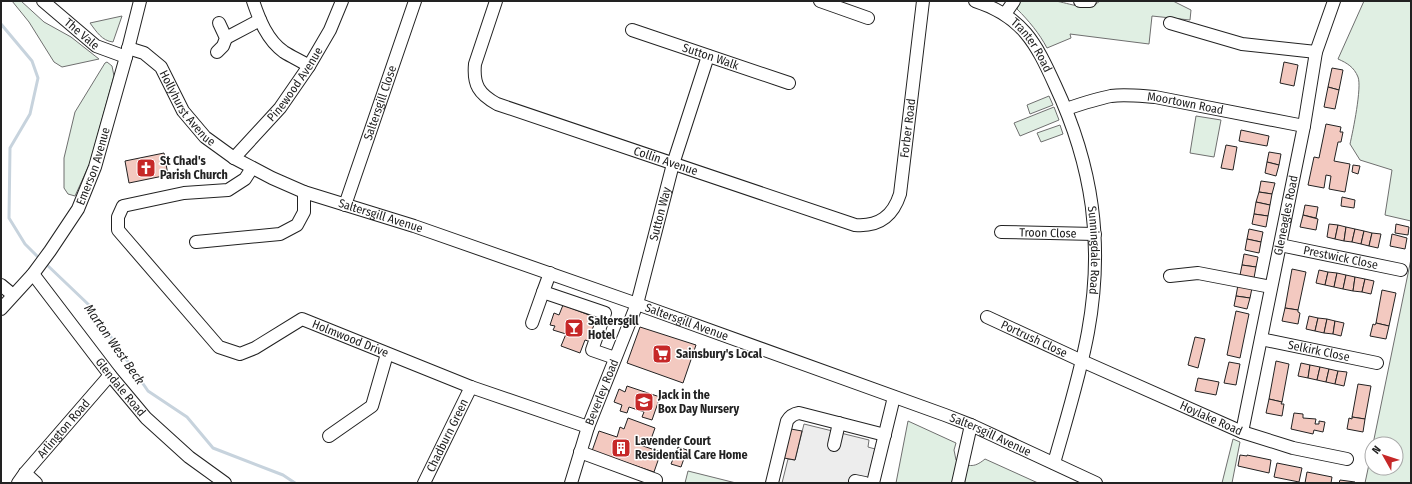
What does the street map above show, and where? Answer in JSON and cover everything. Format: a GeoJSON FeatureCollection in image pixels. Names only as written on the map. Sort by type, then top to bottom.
{"type":"FeatureCollection","features":[{"type":"Feature","properties":{"kind":"street","name":"The Vale"},"geometry":{"type":"LineString","coordinates":[[43,1],[96,46],[127,52]]}},
{"type":"Feature","properties":{"kind":"street","name":"Emerson Avenue"},"geometry":{"type":"LineString","coordinates":[[1,309],[36,270],[78,209],[95,167],[140,1]]}},
{"type":"Feature","properties":{"kind":"street"},"geometry":{"type":"LineString","coordinates":[[253,1],[260,20],[272,40],[283,51],[309,66]]}},
{"type":"Feature","properties":{"kind":"street","name":"Pinewood Avenue"},"geometry":{"type":"LineString","coordinates":[[234,158],[280,108],[309,66],[330,30],[342,1]]}},
{"type":"Feature","properties":{"kind":"street","name":"Saltersgill Close"},"geometry":{"type":"LineString","coordinates":[[345,205],[414,1]]}},
{"type":"Feature","properties":{"kind":"street","name":"Collin Avenue"},"geometry":{"type":"LineString","coordinates":[[496,1],[475,64],[474,74],[480,91],[488,99],[497,104],[855,225]]}},
{"type":"Feature","properties":{"kind":"street"},"geometry":{"type":"LineString","coordinates":[[820,1],[868,18]]}},
{"type":"Feature","properties":{"kind":"street","name":"Forber Road"},"geometry":{"type":"LineString","coordinates":[[855,225],[863,226],[883,220],[891,213],[897,204],[900,194],[923,1]]}},
{"type":"Feature","properties":{"kind":"street","name":"Tranter Road"},"geometry":{"type":"LineString","coordinates":[[975,1],[1005,14],[1027,34],[1051,76],[1066,109]]}},
{"type":"Feature","properties":{"kind":"street"},"geometry":{"type":"LineString","coordinates":[[1005,14],[1014,1]]}},
{"type":"Feature","properties":{"kind":"street"},"geometry":{"type":"LineString","coordinates":[[1080,1],[1090,1]]}},
{"type":"Feature","properties":{"kind":"street","name":"Gleneagles Road"},"geometry":{"type":"LineString","coordinates":[[1242,432],[1304,126],[1316,52],[1334,1]]}},
{"type":"Feature","properties":{"kind":"street"},"geometry":{"type":"LineString","coordinates":[[217,52],[226,38],[260,20]]}},
{"type":"Feature","properties":{"kind":"street"},"geometry":{"type":"LineString","coordinates":[[219,23],[226,38]]}},
{"type":"Feature","properties":{"kind":"street"},"geometry":{"type":"LineString","coordinates":[[1170,23],[1242,44],[1316,52]]}},
{"type":"Feature","properties":{"kind":"street","name":"Sutton Walk"},"geometry":{"type":"LineString","coordinates":[[632,30],[789,83]]}},
{"type":"Feature","properties":{"kind":"street","name":"Hollyhurst Avenue"},"geometry":{"type":"LineString","coordinates":[[127,52],[144,53],[161,67],[182,111],[205,136],[234,158],[272,178]]}},
{"type":"Feature","properties":{"kind":"street","name":"Sutton Way"},"geometry":{"type":"LineString","coordinates":[[636,304],[673,164],[708,56]]}},
{"type":"Feature","properties":{"kind":"street","name":"Moortown Road"},"geometry":{"type":"LineString","coordinates":[[1066,109],[1112,96],[1134,95],[1155,97],[1304,126]]}},
{"type":"Feature","properties":{"kind":"street","name":"Sunningdale Road"},"geometry":{"type":"LineString","coordinates":[[1054,463],[1082,361],[1088,333],[1093,301],[1096,262],[1092,204],[1087,173],[1066,109]]}},
{"type":"Feature","properties":{"kind":"street","name":"Holmwood Drive"},"geometry":{"type":"LineString","coordinates":[[252,168],[245,179],[228,190],[184,194],[123,206],[118,217],[118,230],[219,347],[240,354],[255,348],[302,319],[470,387],[588,427]]}},
{"type":"Feature","properties":{"kind":"street","name":"Saltersgill Avenue"},"geometry":{"type":"LineString","coordinates":[[272,178],[304,192],[414,226],[550,273],[971,425],[1096,483]]}},
{"type":"Feature","properties":{"kind":"street"},"geometry":{"type":"LineString","coordinates":[[196,242],[280,234],[297,225],[304,212],[304,192]]}},
{"type":"Feature","properties":{"kind":"street","name":"Troon Close"},"geometry":{"type":"LineString","coordinates":[[1002,232],[1095,234]]}},
{"type":"Feature","properties":{"kind":"street","name":"Prestwick Close"},"geometry":{"type":"LineString","coordinates":[[1280,245],[1400,270]]}},
{"type":"Feature","properties":{"kind":"street","name":"Glendale Road"},"geometry":{"type":"LineString","coordinates":[[36,270],[110,375],[146,418],[188,457],[226,483]]}},
{"type":"Feature","properties":{"kind":"street"},"geometry":{"type":"LineString","coordinates":[[532,323],[550,273]]}},
{"type":"Feature","properties":{"kind":"street"},"geometry":{"type":"LineString","coordinates":[[1170,276],[1198,273],[1272,287]]}},
{"type":"Feature","properties":{"kind":"street"},"geometry":{"type":"LineString","coordinates":[[1,285],[13,295]]}},
{"type":"Feature","properties":{"kind":"street"},"geometry":{"type":"LineString","coordinates":[[543,292],[604,313],[592,350],[615,358]]}},
{"type":"Feature","properties":{"kind":"street","name":"Beverley Road"},"geometry":{"type":"LineString","coordinates":[[571,483],[588,427],[636,304]]}},
{"type":"Feature","properties":{"kind":"street","name":"Portrush Close"},"geometry":{"type":"LineString","coordinates":[[987,317],[1082,361]]}},
{"type":"Feature","properties":{"kind":"street","name":"Selkirk Close"},"geometry":{"type":"LineString","coordinates":[[1261,339],[1377,363]]}},
{"type":"Feature","properties":{"kind":"street"},"geometry":{"type":"LineString","coordinates":[[329,436],[372,406],[387,354]]}},
{"type":"Feature","properties":{"kind":"street","name":"Hoylake Road"},"geometry":{"type":"LineString","coordinates":[[1082,361],[1242,432],[1294,448],[1347,459]]}},
{"type":"Feature","properties":{"kind":"street","name":"Arlington Road"},"geometry":{"type":"LineString","coordinates":[[22,478],[110,375]]}},
{"type":"Feature","properties":{"kind":"street","name":"Chadburn Green"},"geometry":{"type":"LineString","coordinates":[[424,483],[470,387]]}},
{"type":"Feature","properties":{"kind":"street"},"geometry":{"type":"LineString","coordinates":[[873,483],[894,397]]}},
{"type":"Feature","properties":{"kind":"street"},"geometry":{"type":"LineString","coordinates":[[772,483],[787,421],[790,416],[794,414],[799,413],[885,435]]}},
{"type":"Feature","properties":{"kind":"street"},"geometry":{"type":"LineString","coordinates":[[834,445],[839,423]]}},
{"type":"Feature","properties":{"kind":"street"},"geometry":{"type":"LineString","coordinates":[[958,483],[971,425]]}},
{"type":"Feature","properties":{"kind":"street"},"geometry":{"type":"LineString","coordinates":[[580,452],[656,480]]}},
{"type":"Feature","properties":{"kind":"street"},"geometry":{"type":"LineString","coordinates":[[22,478],[36,483]]}},
{"type":"Feature","properties":{"kind":"green space"},"geometry":{"type":"Polygon","coordinates":[[[12,1],[21,1],[44,22],[71,37],[99,59],[62,67],[54,62],[29,22],[12,1]]]}},
{"type":"Feature","properties":{"kind":"green space"},"geometry":{"type":"Polygon","coordinates":[[[1020,1],[1055,1],[1078,6],[1089,6],[1100,1],[1173,1],[1191,10],[1190,20],[1152,16],[1149,44],[1070,34],[1071,38],[1047,48],[1034,27],[1017,9],[1020,1]]]}},
{"type":"Feature","properties":{"kind":"green space"},"geometry":{"type":"Polygon","coordinates":[[[1364,1],[1411,1],[1411,221],[1385,215],[1392,170],[1360,160],[1350,144],[1357,109],[1359,82],[1358,77],[1352,68],[1338,59],[1364,1]]]}},
{"type":"Feature","properties":{"kind":"green space"},"geometry":{"type":"Polygon","coordinates":[[[122,16],[113,42],[102,38],[90,23],[122,16]]]}},
{"type":"Feature","properties":{"kind":"green space"},"geometry":{"type":"Polygon","coordinates":[[[107,62],[112,66],[114,76],[90,163],[75,196],[68,194],[64,188],[64,158],[75,112],[107,62]]]}},
{"type":"Feature","properties":{"kind":"green space"},"geometry":{"type":"Polygon","coordinates":[[[1049,96],[1053,105],[1030,114],[1027,105],[1049,96]]]}},
{"type":"Feature","properties":{"kind":"green space"},"geometry":{"type":"Polygon","coordinates":[[[1054,107],[1059,120],[1020,136],[1014,123],[1054,107]]]}},
{"type":"Feature","properties":{"kind":"green space"},"geometry":{"type":"Polygon","coordinates":[[[1196,116],[1221,120],[1214,157],[1190,153],[1196,116]]]}},
{"type":"Feature","properties":{"kind":"green space"},"geometry":{"type":"Polygon","coordinates":[[[1060,125],[1063,134],[1041,142],[1037,133],[1060,125]]]}},
{"type":"Feature","properties":{"kind":"green space"},"geometry":{"type":"Polygon","coordinates":[[[1411,259],[1411,483],[1365,483],[1366,476],[1404,476],[1404,436],[1375,436],[1411,259]]]}},
{"type":"Feature","properties":{"kind":"green space"},"geometry":{"type":"Polygon","coordinates":[[[908,421],[956,443],[954,450],[956,460],[960,462],[970,466],[985,459],[1038,483],[896,483],[908,421]]]}},
{"type":"Feature","properties":{"kind":"green space"},"geometry":{"type":"Polygon","coordinates":[[[1233,439],[1240,442],[1232,483],[1222,483],[1233,439]]]}},
{"type":"Feature","properties":{"kind":"green space"},"geometry":{"type":"Polygon","coordinates":[[[688,471],[736,483],[685,483],[688,471]]]}},
{"type":"Feature","properties":{"kind":"shaded area"},"geometry":{"type":"Polygon","coordinates":[[[804,424],[869,440],[868,447],[875,449],[867,483],[782,483],[788,459],[795,460],[804,424]]]}},
{"type":"Feature","properties":{"kind":"building"},"geometry":{"type":"Polygon","coordinates":[[[1284,62],[1298,65],[1294,86],[1280,83],[1284,62]]]}},
{"type":"Feature","properties":{"kind":"building"},"geometry":{"type":"Polygon","coordinates":[[[1332,68],[1343,70],[1339,90],[1328,87],[1332,68]]]}},
{"type":"Feature","properties":{"kind":"building"},"geometry":{"type":"Polygon","coordinates":[[[1328,87],[1339,90],[1335,109],[1324,107],[1328,87]]]}},
{"type":"Feature","properties":{"kind":"building"},"geometry":{"type":"Polygon","coordinates":[[[1326,124],[1341,127],[1340,132],[1343,132],[1341,142],[1338,142],[1334,161],[1350,164],[1345,192],[1329,189],[1331,176],[1326,175],[1324,188],[1308,185],[1314,157],[1319,158],[1326,124]]]}},
{"type":"Feature","properties":{"kind":"building"},"geometry":{"type":"Polygon","coordinates":[[[1241,130],[1269,136],[1267,146],[1239,141],[1241,130]]]}},
{"type":"Feature","properties":{"kind":"building"},"geometry":{"type":"Polygon","coordinates":[[[1226,145],[1237,147],[1233,170],[1221,168],[1226,145]]]}},
{"type":"Feature","properties":{"kind":"building"},"geometry":{"type":"Polygon","coordinates":[[[1269,152],[1281,154],[1279,165],[1267,162],[1269,152]]]}},
{"type":"Feature","properties":{"kind":"building","name":"St Chad's Parish Church"},"geometry":{"type":"Polygon","coordinates":[[[164,153],[168,175],[129,183],[125,161],[164,153]]]}},
{"type":"Feature","properties":{"kind":"building"},"geometry":{"type":"Polygon","coordinates":[[[1267,162],[1279,165],[1276,176],[1265,173],[1267,162]]]}},
{"type":"Feature","properties":{"kind":"building"},"geometry":{"type":"Polygon","coordinates":[[[1353,165],[1360,166],[1358,174],[1352,172],[1353,165]]]}},
{"type":"Feature","properties":{"kind":"building"},"geometry":{"type":"Polygon","coordinates":[[[1261,181],[1275,183],[1272,194],[1259,192],[1261,181]]]}},
{"type":"Feature","properties":{"kind":"building"},"geometry":{"type":"Polygon","coordinates":[[[1259,192],[1272,194],[1270,205],[1256,202],[1259,192]]]}},
{"type":"Feature","properties":{"kind":"building"},"geometry":{"type":"Polygon","coordinates":[[[1342,197],[1355,200],[1354,208],[1341,206],[1342,197]]]}},
{"type":"Feature","properties":{"kind":"building"},"geometry":{"type":"Polygon","coordinates":[[[1256,202],[1270,205],[1268,216],[1254,214],[1256,202]]]}},
{"type":"Feature","properties":{"kind":"building"},"geometry":{"type":"Polygon","coordinates":[[[1305,205],[1318,207],[1316,218],[1303,215],[1305,205]]]}},
{"type":"Feature","properties":{"kind":"building"},"geometry":{"type":"Polygon","coordinates":[[[1254,214],[1268,216],[1266,227],[1252,224],[1254,214]]]}},
{"type":"Feature","properties":{"kind":"building"},"geometry":{"type":"Polygon","coordinates":[[[1303,215],[1318,219],[1316,230],[1300,227],[1303,215]]]}},
{"type":"Feature","properties":{"kind":"building"},"geometry":{"type":"Polygon","coordinates":[[[1329,224],[1338,225],[1335,239],[1327,237],[1329,224]]]}},
{"type":"Feature","properties":{"kind":"building"},"geometry":{"type":"Polygon","coordinates":[[[1396,224],[1409,227],[1408,235],[1395,233],[1396,224]]]}},
{"type":"Feature","properties":{"kind":"building"},"geometry":{"type":"Polygon","coordinates":[[[1338,225],[1346,227],[1344,241],[1335,239],[1338,225]]]}},
{"type":"Feature","properties":{"kind":"building"},"geometry":{"type":"Polygon","coordinates":[[[1346,227],[1355,229],[1352,242],[1344,241],[1346,227]]]}},
{"type":"Feature","properties":{"kind":"building"},"geometry":{"type":"Polygon","coordinates":[[[1249,229],[1263,232],[1261,242],[1247,239],[1249,229]]]}},
{"type":"Feature","properties":{"kind":"building"},"geometry":{"type":"Polygon","coordinates":[[[1355,229],[1364,231],[1361,244],[1352,242],[1355,229]]]}},
{"type":"Feature","properties":{"kind":"building"},"geometry":{"type":"Polygon","coordinates":[[[1364,231],[1372,233],[1369,246],[1361,244],[1364,231]]]}},
{"type":"Feature","properties":{"kind":"building"},"geometry":{"type":"Polygon","coordinates":[[[1372,233],[1381,234],[1378,248],[1369,246],[1372,233]]]}},
{"type":"Feature","properties":{"kind":"building"},"geometry":{"type":"Polygon","coordinates":[[[1392,234],[1407,238],[1405,249],[1390,246],[1392,234]]]}},
{"type":"Feature","properties":{"kind":"building"},"geometry":{"type":"Polygon","coordinates":[[[1247,239],[1261,242],[1259,253],[1245,250],[1247,239]]]}},
{"type":"Feature","properties":{"kind":"building"},"geometry":{"type":"Polygon","coordinates":[[[1244,254],[1258,257],[1256,267],[1242,265],[1244,254]]]}},
{"type":"Feature","properties":{"kind":"building"},"geometry":{"type":"Polygon","coordinates":[[[1242,265],[1256,267],[1254,278],[1240,275],[1242,265]]]}},
{"type":"Feature","properties":{"kind":"building"},"geometry":{"type":"Polygon","coordinates":[[[1292,269],[1306,272],[1298,310],[1285,308],[1292,269]]]}},
{"type":"Feature","properties":{"kind":"building"},"geometry":{"type":"Polygon","coordinates":[[[1319,270],[1328,272],[1325,285],[1316,283],[1319,270]]]}},
{"type":"Feature","properties":{"kind":"building"},"geometry":{"type":"Polygon","coordinates":[[[1328,272],[1337,273],[1334,287],[1325,285],[1328,272]]]}},
{"type":"Feature","properties":{"kind":"building"},"geometry":{"type":"Polygon","coordinates":[[[1337,273],[1346,275],[1343,289],[1334,287],[1337,273]]]}},
{"type":"Feature","properties":{"kind":"building"},"geometry":{"type":"Polygon","coordinates":[[[1346,275],[1355,277],[1353,291],[1343,289],[1346,275]]]}},
{"type":"Feature","properties":{"kind":"building"},"geometry":{"type":"Polygon","coordinates":[[[1355,277],[1365,279],[1362,292],[1353,291],[1355,277]]]}},
{"type":"Feature","properties":{"kind":"building"},"geometry":{"type":"Polygon","coordinates":[[[1365,279],[1374,281],[1371,294],[1362,292],[1365,279]]]}},
{"type":"Feature","properties":{"kind":"building"},"geometry":{"type":"Polygon","coordinates":[[[1238,285],[1252,288],[1250,298],[1236,296],[1238,285]]]}},
{"type":"Feature","properties":{"kind":"building"},"geometry":{"type":"Polygon","coordinates":[[[1382,290],[1396,293],[1389,326],[1376,323],[1382,290]]]}},
{"type":"Feature","properties":{"kind":"building"},"geometry":{"type":"Polygon","coordinates":[[[1236,296],[1250,298],[1247,309],[1234,306],[1236,296]]]}},
{"type":"Feature","properties":{"kind":"building","name":"Saltersgill Hotel"},"geometry":{"type":"Polygon","coordinates":[[[563,305],[589,315],[588,319],[596,321],[588,341],[585,340],[580,353],[561,346],[566,334],[553,330],[555,326],[550,325],[554,313],[559,315],[563,305]]]}},
{"type":"Feature","properties":{"kind":"building"},"geometry":{"type":"Polygon","coordinates":[[[1285,308],[1298,310],[1300,313],[1298,324],[1282,321],[1285,308]]]}},
{"type":"Feature","properties":{"kind":"building"},"geometry":{"type":"Polygon","coordinates":[[[1236,311],[1249,314],[1240,358],[1227,355],[1236,311]]]}},
{"type":"Feature","properties":{"kind":"building"},"geometry":{"type":"Polygon","coordinates":[[[1309,316],[1318,318],[1315,331],[1306,329],[1309,316]]]}},
{"type":"Feature","properties":{"kind":"building"},"geometry":{"type":"Polygon","coordinates":[[[1318,318],[1327,319],[1324,333],[1315,331],[1318,318]]]}},
{"type":"Feature","properties":{"kind":"building"},"geometry":{"type":"Polygon","coordinates":[[[1327,319],[1335,321],[1333,334],[1324,333],[1327,319]]]}},
{"type":"Feature","properties":{"kind":"building"},"geometry":{"type":"Polygon","coordinates":[[[1335,321],[1344,323],[1341,336],[1333,334],[1335,321]]]}},
{"type":"Feature","properties":{"kind":"building"},"geometry":{"type":"Polygon","coordinates":[[[1376,323],[1389,326],[1386,339],[1370,336],[1373,324],[1375,325],[1376,323]]]}},
{"type":"Feature","properties":{"kind":"building","name":"Sainsbury's Local"},"geometry":{"type":"Polygon","coordinates":[[[640,327],[696,345],[683,383],[627,363],[640,327]]]}},
{"type":"Feature","properties":{"kind":"building"},"geometry":{"type":"Polygon","coordinates":[[[1195,337],[1205,339],[1198,368],[1188,365],[1195,337]]]}},
{"type":"Feature","properties":{"kind":"building"},"geometry":{"type":"Polygon","coordinates":[[[1276,361],[1289,364],[1282,402],[1269,399],[1276,361]]]}},
{"type":"Feature","properties":{"kind":"building"},"geometry":{"type":"Polygon","coordinates":[[[1229,362],[1240,364],[1236,385],[1224,383],[1229,362]]]}},
{"type":"Feature","properties":{"kind":"building"},"geometry":{"type":"Polygon","coordinates":[[[1301,363],[1310,365],[1308,378],[1298,376],[1301,363]]]}},
{"type":"Feature","properties":{"kind":"building"},"geometry":{"type":"Polygon","coordinates":[[[1310,365],[1320,367],[1317,380],[1308,378],[1310,365]]]}},
{"type":"Feature","properties":{"kind":"building"},"geometry":{"type":"Polygon","coordinates":[[[1320,367],[1329,369],[1326,382],[1317,380],[1320,367]]]}},
{"type":"Feature","properties":{"kind":"building"},"geometry":{"type":"Polygon","coordinates":[[[1329,369],[1338,371],[1335,384],[1326,382],[1329,369]]]}},
{"type":"Feature","properties":{"kind":"building"},"geometry":{"type":"Polygon","coordinates":[[[1338,371],[1347,372],[1344,386],[1335,384],[1338,371]]]}},
{"type":"Feature","properties":{"kind":"building"},"geometry":{"type":"Polygon","coordinates":[[[1198,378],[1219,382],[1216,395],[1195,391],[1198,378]]]}},
{"type":"Feature","properties":{"kind":"building"},"geometry":{"type":"Polygon","coordinates":[[[1358,384],[1371,386],[1365,419],[1352,417],[1358,384]]]}},
{"type":"Feature","properties":{"kind":"building","name":"Jack in the Box Day Nursery"},"geometry":{"type":"Polygon","coordinates":[[[627,386],[660,397],[652,420],[642,417],[644,412],[629,407],[627,413],[620,411],[622,405],[614,402],[619,389],[625,392],[627,386]]]}},
{"type":"Feature","properties":{"kind":"building"},"geometry":{"type":"Polygon","coordinates":[[[1269,399],[1282,402],[1281,404],[1284,404],[1282,416],[1266,413],[1269,399]]]}},
{"type":"Feature","properties":{"kind":"building"},"geometry":{"type":"Polygon","coordinates":[[[1294,413],[1303,414],[1303,418],[1316,419],[1315,424],[1319,424],[1319,421],[1325,422],[1323,432],[1314,430],[1313,434],[1291,429],[1294,413]]]}},
{"type":"Feature","properties":{"kind":"building"},"geometry":{"type":"Polygon","coordinates":[[[1352,417],[1365,419],[1363,432],[1347,429],[1349,418],[1352,419],[1352,417]]]}},
{"type":"Feature","properties":{"kind":"building","name":"Lavender Court Residential Care Home"},"geometry":{"type":"Polygon","coordinates":[[[628,418],[655,428],[650,442],[642,439],[640,445],[661,452],[654,472],[592,451],[599,431],[617,437],[620,427],[624,429],[628,418]]]}},
{"type":"Feature","properties":{"kind":"building"},"geometry":{"type":"Polygon","coordinates":[[[791,429],[802,431],[795,460],[784,458],[791,429]]]}},
{"type":"Feature","properties":{"kind":"building"},"geometry":{"type":"Polygon","coordinates":[[[678,447],[687,450],[681,467],[671,464],[678,447]]]}},
{"type":"Feature","properties":{"kind":"building"},"geometry":{"type":"Polygon","coordinates":[[[1240,455],[1271,460],[1269,473],[1238,466],[1240,455]]]}},
{"type":"Feature","properties":{"kind":"building"},"geometry":{"type":"Polygon","coordinates":[[[1277,463],[1302,468],[1299,482],[1274,477],[1277,463]]]}},
{"type":"Feature","properties":{"kind":"building"},"geometry":{"type":"Polygon","coordinates":[[[1307,472],[1332,477],[1331,483],[1305,483],[1307,472]]]}},
{"type":"Feature","properties":{"kind":"building"},"geometry":{"type":"Polygon","coordinates":[[[1340,480],[1355,482],[1355,483],[1339,483],[1340,480]]]}},
{"type":"Feature","properties":{"kind":"waterway","name":"Marton West Beck"},"geometry":{"type":"LineString","coordinates":[[1,24],[32,61],[38,78],[30,114],[10,148],[9,218],[25,244],[40,259]]}},
{"type":"Feature","properties":{"kind":"waterway","name":"Marton West Beck"},"geometry":{"type":"LineString","coordinates":[[45,263],[89,305],[148,391],[187,417],[213,448],[283,475],[295,483]]}},
{"type":"Feature","properties":{"kind":"place","name":"St Chad's Parish Church"},"geometry":{"type":"Point","coordinates":[146,168]}},
{"type":"Feature","properties":{"kind":"place","name":"Saltersgill Hotel"},"geometry":{"type":"Point","coordinates":[574,328]}},
{"type":"Feature","properties":{"kind":"place","name":"Sainsbury's Local"},"geometry":{"type":"Point","coordinates":[662,354]}},
{"type":"Feature","properties":{"kind":"place","name":"Jack in the Box Day Nursery"},"geometry":{"type":"Point","coordinates":[644,402]}},
{"type":"Feature","properties":{"kind":"place","name":"Lavender Court Residential Care Home"},"geometry":{"type":"Point","coordinates":[621,448]}}]}
